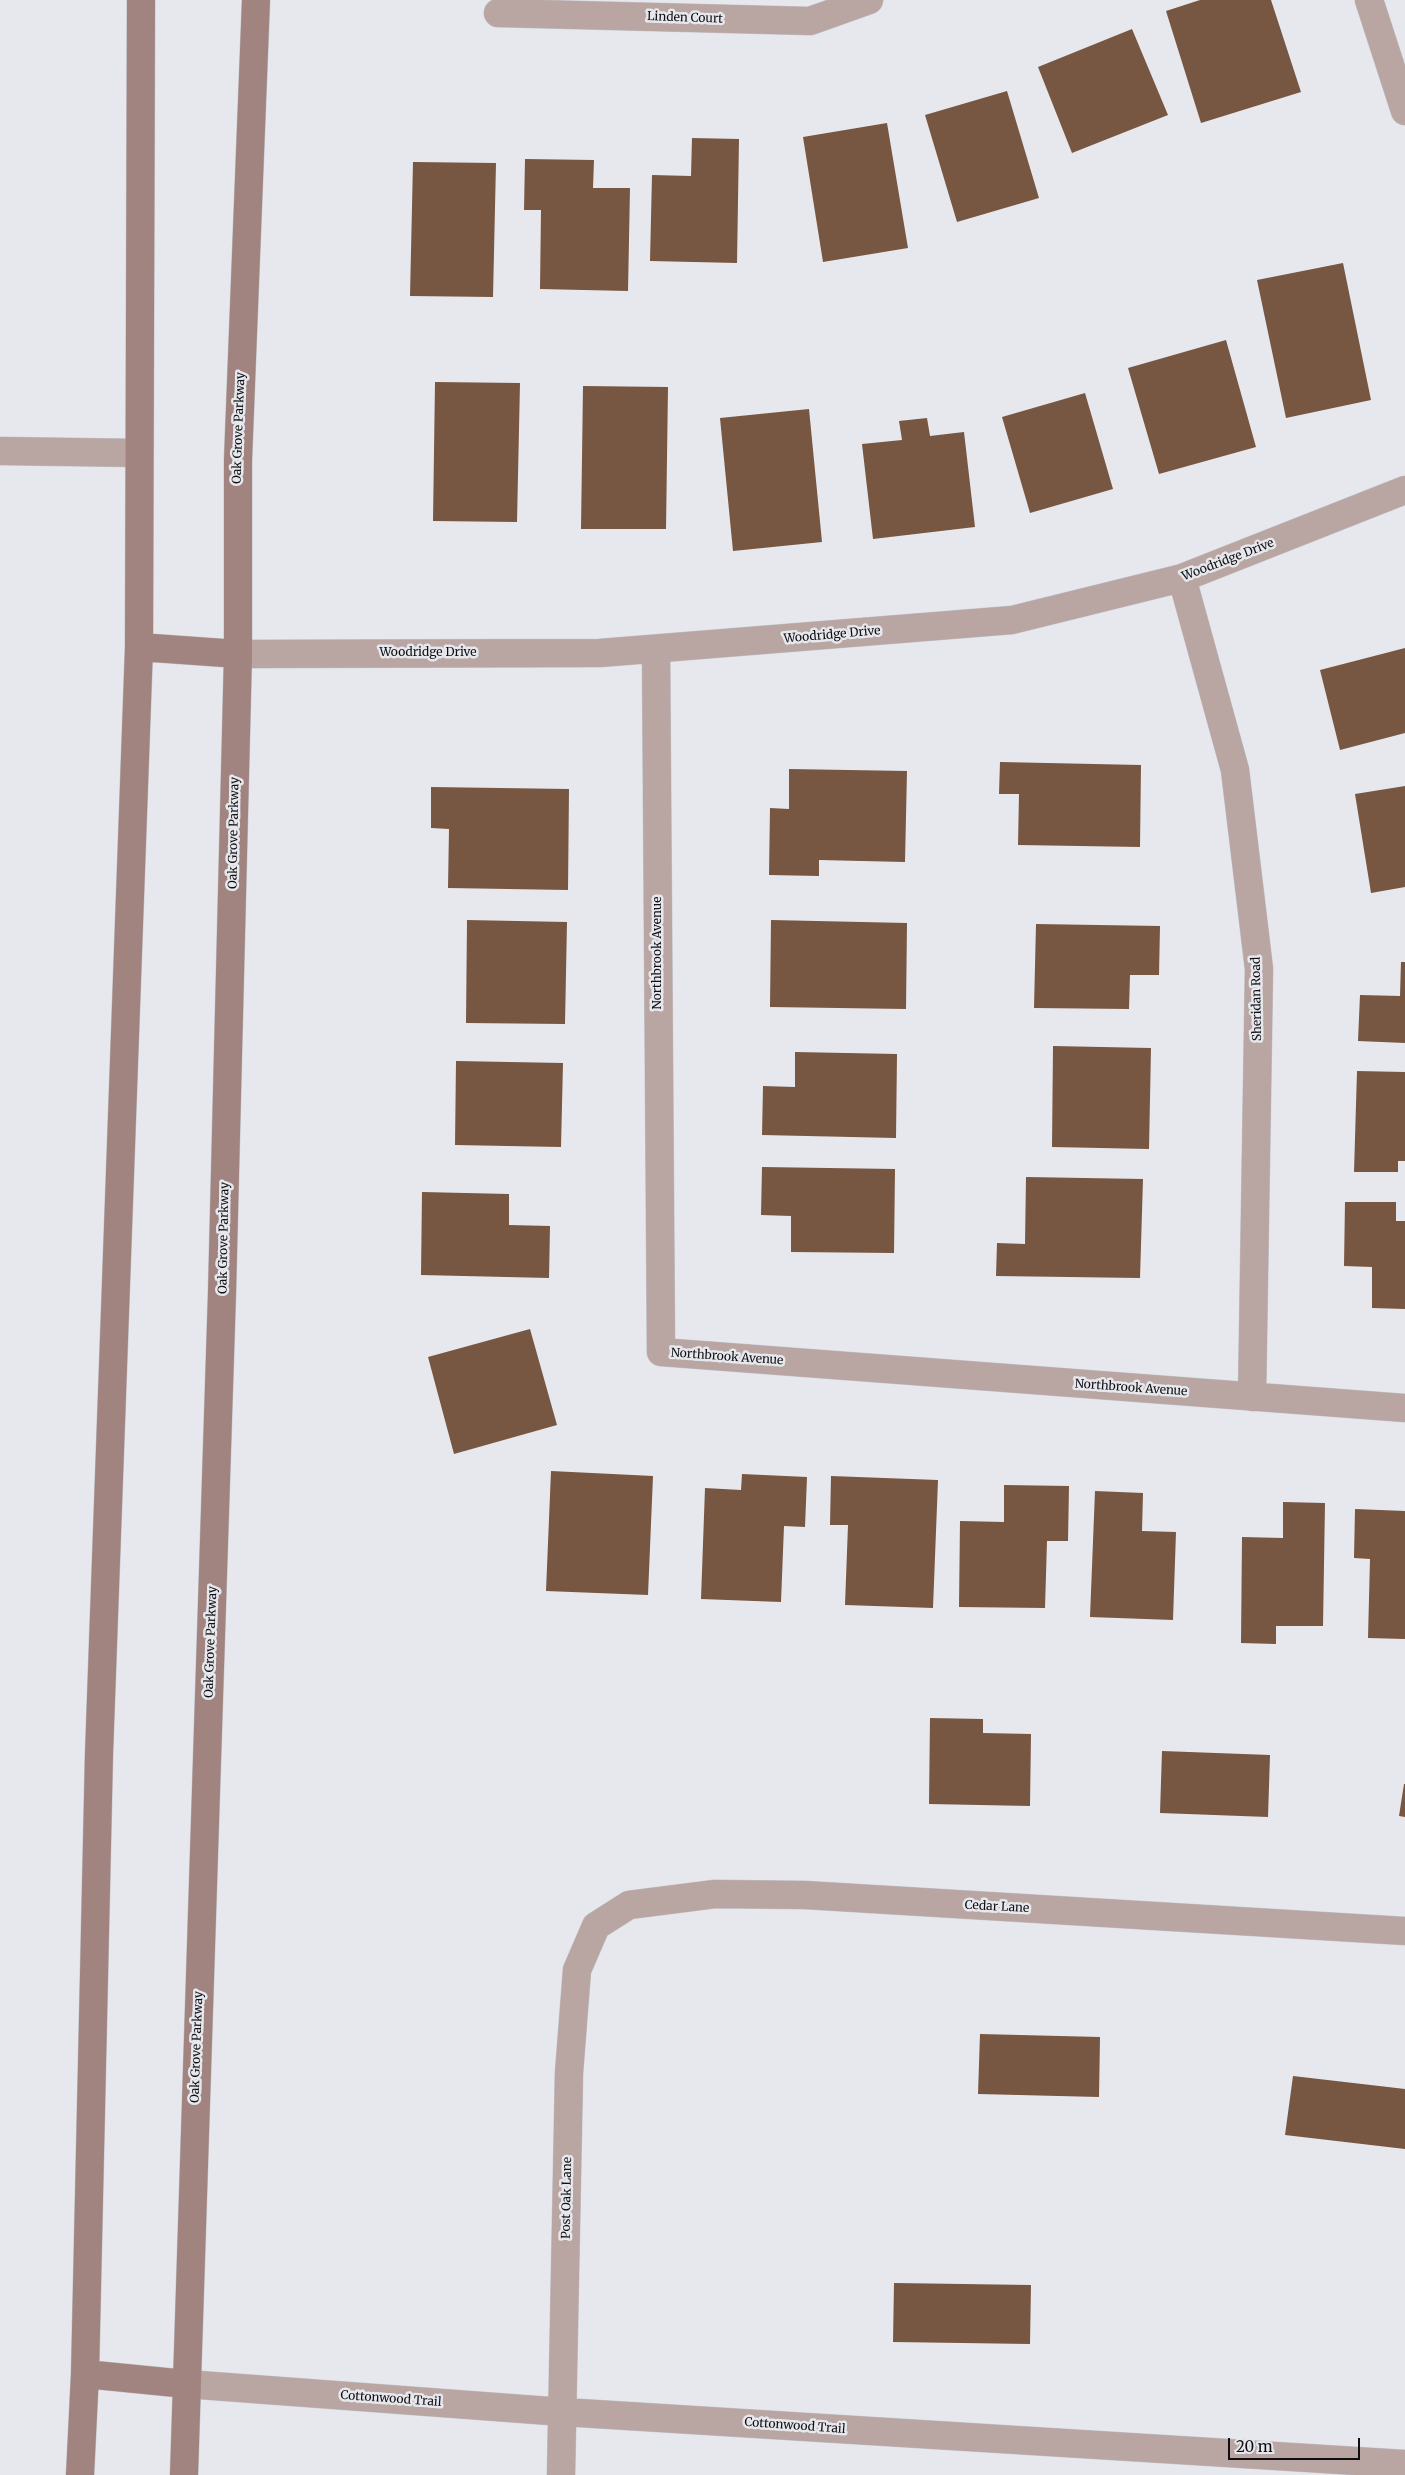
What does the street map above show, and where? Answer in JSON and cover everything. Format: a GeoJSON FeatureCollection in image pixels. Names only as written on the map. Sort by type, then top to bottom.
{"type":"FeatureCollection","features":[{"type":"Feature","properties":{"kind":"main road"},"geometry":{"type":"LineString","coordinates":[[80,2475],[85,2374],[99,1754],[139,647],[141,0]]}},
{"type":"Feature","properties":{"kind":"main road","name":"Oak Grove Parkway"},"geometry":{"type":"LineString","coordinates":[[184,2475],[222,1293],[238,654],[238,460],[256,0]]}},
{"type":"Feature","properties":{"kind":"main road"},"geometry":{"type":"LineString","coordinates":[[139,647],[238,654]]}},
{"type":"Feature","properties":{"kind":"main road"},"geometry":{"type":"LineString","coordinates":[[85,2374],[186,2384]]}},
{"type":"Feature","properties":{"kind":"street","name":"Linden Court"},"geometry":{"type":"LineString","coordinates":[[498,13],[810,21],[868,0]]}},
{"type":"Feature","properties":{"kind":"street"},"geometry":{"type":"LineString","coordinates":[[1369,0],[1405,112]]}},
{"type":"Feature","properties":{"kind":"street"},"geometry":{"type":"LineString","coordinates":[[0,451],[139,453]]}},
{"type":"Feature","properties":{"kind":"street","name":"Woodridge Drive"},"geometry":{"type":"LineString","coordinates":[[238,654],[600,653],[1012,620],[1182,578],[1405,490]]}},
{"type":"Feature","properties":{"kind":"street","name":"Sheridan Road"},"geometry":{"type":"LineString","coordinates":[[1182,578],[1235,770],[1259,969],[1252,1398]]}},
{"type":"Feature","properties":{"kind":"street","name":"Northbrook Avenue"},"geometry":{"type":"LineString","coordinates":[[656,649],[661,1352],[1252,1398],[1405,1408]]}},
{"type":"Feature","properties":{"kind":"street","name":"Cedar Lane"},"geometry":{"type":"LineString","coordinates":[[596,1926],[629,1905],[715,1894],[815,1896],[1405,1931]]}},
{"type":"Feature","properties":{"kind":"street","name":"Post Oak Lane"},"geometry":{"type":"LineString","coordinates":[[561,2475],[569,2073],[577,1970],[596,1926]]}},
{"type":"Feature","properties":{"kind":"street","name":"Cottonwood Trail"},"geometry":{"type":"LineString","coordinates":[[186,2384],[563,2412],[1405,2464]]}},
{"type":"Feature","properties":{"kind":"building"},"geometry":{"type":"Polygon","coordinates":[[[1200,0],[1271,0],[1301,92],[1201,123],[1166,11],[1200,0]]]}},
{"type":"Feature","properties":{"kind":"building"},"geometry":{"type":"Polygon","coordinates":[[[1132,29],[1168,115],[1072,153],[1038,67],[1132,29]]]}},
{"type":"Feature","properties":{"kind":"building"},"geometry":{"type":"Polygon","coordinates":[[[1007,91],[1039,198],[957,222],[925,115],[1007,91]]]}},
{"type":"Feature","properties":{"kind":"building"},"geometry":{"type":"Polygon","coordinates":[[[887,123],[908,248],[823,262],[803,137],[887,123]]]}},
{"type":"Feature","properties":{"kind":"building"},"geometry":{"type":"Polygon","coordinates":[[[692,138],[739,139],[737,263],[650,261],[652,175],[691,176],[692,138]]]}},
{"type":"Feature","properties":{"kind":"building"},"geometry":{"type":"Polygon","coordinates":[[[525,159],[594,160],[593,188],[630,188],[628,291],[540,289],[541,210],[524,210],[525,159]]]}},
{"type":"Feature","properties":{"kind":"building"},"geometry":{"type":"Polygon","coordinates":[[[413,162],[496,163],[493,297],[410,296],[413,162]]]}},
{"type":"Feature","properties":{"kind":"building"},"geometry":{"type":"Polygon","coordinates":[[[1343,263],[1371,400],[1286,418],[1257,280],[1343,263]]]}},
{"type":"Feature","properties":{"kind":"building"},"geometry":{"type":"Polygon","coordinates":[[[1226,340],[1256,447],[1159,474],[1128,368],[1226,340]]]}},
{"type":"Feature","properties":{"kind":"building"},"geometry":{"type":"Polygon","coordinates":[[[435,382],[520,383],[517,522],[433,521],[435,382]]]}},
{"type":"Feature","properties":{"kind":"building"},"geometry":{"type":"Polygon","coordinates":[[[583,386],[668,387],[666,529],[581,529],[583,386]]]}},
{"type":"Feature","properties":{"kind":"building"},"geometry":{"type":"Polygon","coordinates":[[[1085,393],[1113,489],[1030,513],[1002,417],[1085,393]]]}},
{"type":"Feature","properties":{"kind":"building"},"geometry":{"type":"Polygon","coordinates":[[[809,409],[822,542],[733,551],[720,418],[809,409]]]}},
{"type":"Feature","properties":{"kind":"building"},"geometry":{"type":"Polygon","coordinates":[[[927,418],[930,436],[964,432],[975,527],[873,539],[862,444],[902,440],[899,421],[927,418]]]}},
{"type":"Feature","properties":{"kind":"building"},"geometry":{"type":"Polygon","coordinates":[[[1405,648],[1405,733],[1340,750],[1320,670],[1405,648]]]}},
{"type":"Feature","properties":{"kind":"building"},"geometry":{"type":"Polygon","coordinates":[[[1000,762],[1141,765],[1140,847],[1018,845],[1019,794],[999,794],[1000,762]]]}},
{"type":"Feature","properties":{"kind":"building"},"geometry":{"type":"Polygon","coordinates":[[[789,769],[907,771],[905,862],[819,860],[819,876],[769,875],[770,808],[789,809],[789,769]]]}},
{"type":"Feature","properties":{"kind":"building"},"geometry":{"type":"Polygon","coordinates":[[[1405,786],[1405,887],[1371,893],[1355,794],[1405,786]]]}},
{"type":"Feature","properties":{"kind":"building"},"geometry":{"type":"Polygon","coordinates":[[[431,787],[569,789],[568,890],[448,888],[449,829],[431,828],[431,787]]]}},
{"type":"Feature","properties":{"kind":"building"},"geometry":{"type":"Polygon","coordinates":[[[467,920],[567,922],[565,1024],[466,1023],[467,920]]]}},
{"type":"Feature","properties":{"kind":"building"},"geometry":{"type":"Polygon","coordinates":[[[771,920],[907,923],[906,1009],[770,1007],[771,920]]]}},
{"type":"Feature","properties":{"kind":"building"},"geometry":{"type":"Polygon","coordinates":[[[1036,924],[1160,926],[1159,975],[1130,975],[1129,1009],[1034,1008],[1036,924]]]}},
{"type":"Feature","properties":{"kind":"building"},"geometry":{"type":"Polygon","coordinates":[[[1401,962],[1405,962],[1405,1043],[1358,1041],[1360,995],[1400,996],[1401,962]]]}},
{"type":"Feature","properties":{"kind":"building"},"geometry":{"type":"Polygon","coordinates":[[[1053,1046],[1151,1048],[1149,1149],[1052,1147],[1053,1046]]]}},
{"type":"Feature","properties":{"kind":"building"},"geometry":{"type":"Polygon","coordinates":[[[795,1052],[897,1054],[896,1138],[762,1135],[763,1086],[795,1087],[795,1052]]]}},
{"type":"Feature","properties":{"kind":"building"},"geometry":{"type":"Polygon","coordinates":[[[456,1061],[563,1063],[561,1147],[455,1145],[456,1061]]]}},
{"type":"Feature","properties":{"kind":"building"},"geometry":{"type":"Polygon","coordinates":[[[1357,1071],[1405,1072],[1405,1161],[1398,1161],[1398,1172],[1354,1172],[1357,1071]]]}},
{"type":"Feature","properties":{"kind":"building"},"geometry":{"type":"Polygon","coordinates":[[[762,1167],[895,1169],[894,1253],[791,1252],[791,1216],[761,1215],[762,1167]]]}},
{"type":"Feature","properties":{"kind":"building"},"geometry":{"type":"Polygon","coordinates":[[[1026,1177],[1143,1179],[1140,1278],[996,1276],[997,1243],[1025,1244],[1026,1177]]]}},
{"type":"Feature","properties":{"kind":"building"},"geometry":{"type":"Polygon","coordinates":[[[422,1192],[509,1194],[509,1225],[550,1226],[549,1278],[421,1275],[422,1192]]]}},
{"type":"Feature","properties":{"kind":"building"},"geometry":{"type":"Polygon","coordinates":[[[1345,1202],[1396,1202],[1396,1221],[1405,1221],[1405,1309],[1372,1308],[1372,1267],[1344,1266],[1345,1202]]]}},
{"type":"Feature","properties":{"kind":"building"},"geometry":{"type":"Polygon","coordinates":[[[530,1329],[557,1425],[454,1454],[428,1357],[530,1329]]]}},
{"type":"Feature","properties":{"kind":"building"},"geometry":{"type":"Polygon","coordinates":[[[551,1471],[653,1476],[648,1595],[546,1591],[551,1471]]]}},
{"type":"Feature","properties":{"kind":"building"},"geometry":{"type":"Polygon","coordinates":[[[742,1474],[807,1477],[805,1527],[784,1526],[781,1602],[701,1599],[705,1488],[741,1490],[742,1474]]]}},
{"type":"Feature","properties":{"kind":"building"},"geometry":{"type":"Polygon","coordinates":[[[831,1476],[938,1480],[933,1608],[845,1605],[848,1525],[830,1525],[831,1476]]]}},
{"type":"Feature","properties":{"kind":"building"},"geometry":{"type":"Polygon","coordinates":[[[1004,1485],[1069,1486],[1068,1541],[1047,1541],[1045,1608],[959,1607],[960,1521],[1004,1522],[1004,1485]]]}},
{"type":"Feature","properties":{"kind":"building"},"geometry":{"type":"Polygon","coordinates":[[[1095,1491],[1143,1493],[1142,1531],[1176,1532],[1173,1620],[1090,1617],[1095,1491]]]}},
{"type":"Feature","properties":{"kind":"building"},"geometry":{"type":"Polygon","coordinates":[[[1283,1502],[1325,1503],[1323,1626],[1276,1626],[1276,1644],[1241,1643],[1242,1537],[1283,1538],[1283,1502]]]}},
{"type":"Feature","properties":{"kind":"building"},"geometry":{"type":"Polygon","coordinates":[[[1355,1509],[1405,1511],[1405,1639],[1368,1638],[1370,1559],[1354,1558],[1355,1509]]]}},
{"type":"Feature","properties":{"kind":"building"},"geometry":{"type":"Polygon","coordinates":[[[930,1718],[983,1719],[983,1733],[1031,1734],[1030,1806],[929,1804],[930,1718]]]}},
{"type":"Feature","properties":{"kind":"building"},"geometry":{"type":"Polygon","coordinates":[[[1162,1751],[1270,1755],[1268,1817],[1160,1813],[1162,1751]]]}},
{"type":"Feature","properties":{"kind":"building"},"geometry":{"type":"Polygon","coordinates":[[[1405,1784],[1405,1817],[1399,1816],[1405,1784]]]}},
{"type":"Feature","properties":{"kind":"building"},"geometry":{"type":"Polygon","coordinates":[[[980,2034],[1100,2037],[1099,2097],[978,2094],[980,2034]]]}},
{"type":"Feature","properties":{"kind":"building"},"geometry":{"type":"Polygon","coordinates":[[[1293,2076],[1405,2089],[1405,2149],[1285,2135],[1293,2076]]]}},
{"type":"Feature","properties":{"kind":"building"},"geometry":{"type":"Polygon","coordinates":[[[894,2283],[1031,2285],[1030,2344],[893,2342],[894,2283]]]}}]}
